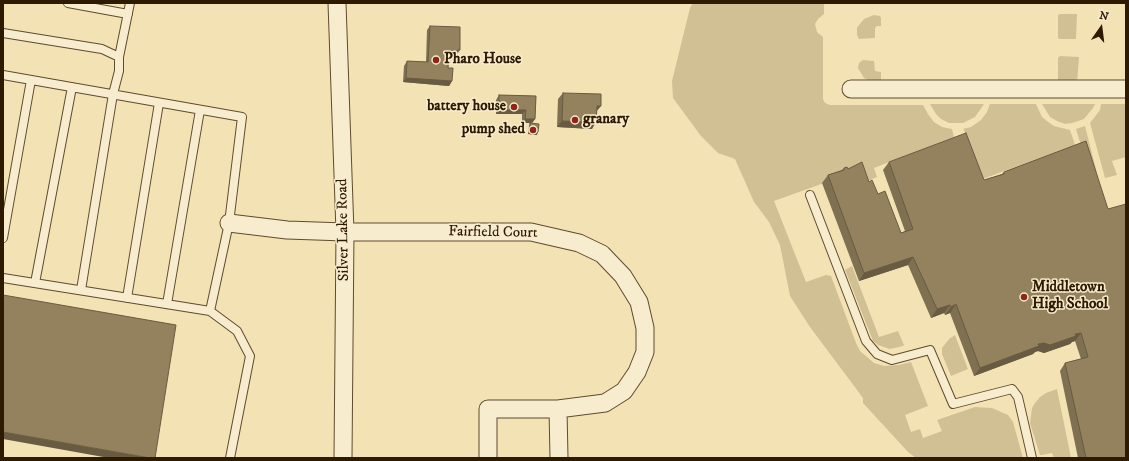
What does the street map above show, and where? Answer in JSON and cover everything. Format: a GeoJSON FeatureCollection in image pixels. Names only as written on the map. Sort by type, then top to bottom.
{"type":"FeatureCollection","features":[{"type":"Feature","properties":{"kind":"street","name":"Silver Lake Road"},"geometry":{"type":"LineString","coordinates":[[337,3],[345,232],[343,458]]}},
{"type":"Feature","properties":{"kind":"street"},"geometry":{"type":"LineString","coordinates":[[851,89],[1126,89]]}},
{"type":"Feature","properties":{"kind":"street","name":"Fairfield Court"},"geometry":{"type":"LineString","coordinates":[[229,222],[287,230],[345,232],[531,232],[579,243],[602,254],[623,276],[639,302],[645,328],[646,352],[637,372],[624,391],[605,403],[558,409],[488,410],[488,458]]}},
{"type":"Feature","properties":{"kind":"street"},"geometry":{"type":"LineString","coordinates":[[558,409],[559,458]]}},
{"type":"Feature","properties":{"kind":"lane"},"geometry":{"type":"LineString","coordinates":[[68,3],[128,14]]}},
{"type":"Feature","properties":{"kind":"lane"},"geometry":{"type":"LineString","coordinates":[[81,290],[113,94],[119,71],[119,57],[130,3]]}},
{"type":"Feature","properties":{"kind":"lane"},"geometry":{"type":"LineString","coordinates":[[3,33],[102,49],[119,57]]}},
{"type":"Feature","properties":{"kind":"lane"},"geometry":{"type":"LineString","coordinates":[[3,75],[242,117],[229,222],[210,311]]}},
{"type":"Feature","properties":{"kind":"lane"},"geometry":{"type":"LineString","coordinates":[[3,238],[31,80]]}},
{"type":"Feature","properties":{"kind":"lane"},"geometry":{"type":"LineString","coordinates":[[35,283],[72,87]]}},
{"type":"Feature","properties":{"kind":"lane"},"geometry":{"type":"LineString","coordinates":[[127,298],[159,103]]}},
{"type":"Feature","properties":{"kind":"lane"},"geometry":{"type":"LineString","coordinates":[[167,304],[200,110]]}},
{"type":"Feature","properties":{"kind":"lane"},"geometry":{"type":"LineString","coordinates":[[810,195],[866,341],[877,354],[892,360],[930,350],[953,404],[1012,389],[1018,398],[1032,458]]}},
{"type":"Feature","properties":{"kind":"lane"},"geometry":{"type":"LineString","coordinates":[[3,278],[210,311],[236,331],[250,356],[230,458]]}},
{"type":"Feature","properties":{"kind":"shaded area"},"geometry":{"type":"Polygon","coordinates":[[[693,3],[824,3],[824,14],[815,24],[817,32],[823,37],[823,99],[825,103],[830,105],[923,105],[934,122],[942,127],[952,129],[954,137],[874,168],[877,177],[861,184],[838,178],[774,201],[806,282],[826,275],[831,276],[860,351],[874,363],[884,366],[899,365],[911,362],[928,406],[905,415],[911,432],[920,429],[923,438],[942,431],[937,420],[975,407],[992,408],[1008,415],[1013,422],[1023,458],[916,458],[908,452],[863,403],[863,398],[810,327],[790,296],[780,245],[769,222],[754,202],[735,159],[718,153],[701,136],[673,98],[672,81],[690,8],[693,3]]]}},
{"type":"Feature","properties":{"kind":"shaded area"},"geometry":{"type":"Polygon","coordinates":[[[1077,14],[1076,39],[1059,39],[1058,15],[1077,14]]]}},
{"type":"Feature","properties":{"kind":"shaded area"},"geometry":{"type":"Polygon","coordinates":[[[874,15],[880,16],[881,18],[881,26],[877,26],[875,28],[875,38],[859,39],[857,35],[857,28],[864,19],[874,15]]]}},
{"type":"Feature","properties":{"kind":"shaded area"},"geometry":{"type":"Polygon","coordinates":[[[1060,56],[1079,57],[1077,84],[1058,81],[1058,58],[1060,56]]]}},
{"type":"Feature","properties":{"kind":"shaded area"},"geometry":{"type":"Polygon","coordinates":[[[863,60],[874,61],[875,71],[881,72],[881,81],[872,82],[864,78],[858,68],[859,63],[863,60]]]}},
{"type":"Feature","properties":{"kind":"shaded area"},"geometry":{"type":"Polygon","coordinates":[[[930,104],[984,104],[975,117],[963,123],[949,123],[941,119],[936,114],[930,104]]]}},
{"type":"Feature","properties":{"kind":"shaded area"},"geometry":{"type":"Polygon","coordinates":[[[990,104],[1036,104],[1042,117],[1047,121],[1054,126],[1070,130],[1075,145],[980,180],[963,129],[971,127],[981,120],[987,112],[990,104]]]}},
{"type":"Feature","properties":{"kind":"shaded area"},"geometry":{"type":"Polygon","coordinates":[[[1042,104],[1095,104],[1084,119],[1065,124],[1050,117],[1042,104]]]}},
{"type":"Feature","properties":{"kind":"shaded area"},"geometry":{"type":"Polygon","coordinates":[[[1101,104],[1126,104],[1126,157],[1112,161],[1117,175],[1105,178],[1090,123],[1100,110],[1101,104]]]}},
{"type":"Feature","properties":{"kind":"shaded area"},"geometry":{"type":"Polygon","coordinates":[[[1085,126],[1097,173],[1090,175],[1076,129],[1085,126]]]}},
{"type":"Feature","properties":{"kind":"shaded area"},"geometry":{"type":"Polygon","coordinates":[[[852,266],[879,337],[898,331],[904,345],[903,346],[890,349],[878,345],[873,341],[845,270],[852,266]]]}},
{"type":"Feature","properties":{"kind":"shaded area"},"geometry":{"type":"Polygon","coordinates":[[[955,335],[968,369],[951,376],[942,354],[942,348],[949,339],[955,335]]]}},
{"type":"Feature","properties":{"kind":"shaded area"},"geometry":{"type":"Polygon","coordinates":[[[1057,389],[1071,458],[1054,458],[1052,453],[1040,455],[1030,423],[1032,408],[1035,403],[1046,393],[1057,389]]]}},
{"type":"Feature","properties":{"kind":"building","name":"Pharo House"},"geometry":{"type":"Polygon","coordinates":[[[430,26],[460,27],[460,50],[449,51],[448,68],[453,68],[452,81],[406,78],[407,61],[428,62],[430,26]]]}},
{"type":"Feature","properties":{"kind":"building","name":"granary"},"geometry":{"type":"Polygon","coordinates":[[[563,93],[601,94],[601,106],[597,106],[596,122],[562,121],[563,93]]]}},
{"type":"Feature","properties":{"kind":"building","name":"battery house"},"geometry":{"type":"Polygon","coordinates":[[[499,95],[536,96],[535,119],[525,119],[526,110],[499,110],[499,95]]]}},
{"type":"Feature","properties":{"kind":"building"},"geometry":{"type":"Polygon","coordinates":[[[530,123],[539,124],[538,132],[530,132],[530,123]]]}},
{"type":"Feature","properties":{"kind":"building","name":"Middletown High School"},"geometry":{"type":"Polygon","coordinates":[[[966,133],[984,180],[1004,174],[1004,172],[1086,141],[1108,209],[1126,204],[1126,458],[1086,458],[1065,363],[1088,357],[1081,333],[1075,334],[1076,336],[1050,345],[1044,343],[1038,344],[1039,346],[980,368],[956,304],[951,307],[950,305],[937,309],[913,257],[864,273],[828,175],[844,170],[844,168],[847,167],[848,169],[862,162],[869,182],[872,180],[878,194],[885,191],[901,233],[913,229],[889,162],[966,133]]]}},
{"type":"Feature","properties":{"kind":"building"},"geometry":{"type":"Polygon","coordinates":[[[3,295],[176,325],[155,458],[3,432],[3,295]]]}},
{"type":"Feature","properties":{"kind":"place","name":"Pharo House"},"geometry":{"type":"Point","coordinates":[436,60]}},
{"type":"Feature","properties":{"kind":"place","name":"battery house"},"geometry":{"type":"Point","coordinates":[514,107]}},
{"type":"Feature","properties":{"kind":"place","name":"granary"},"geometry":{"type":"Point","coordinates":[575,120]}},
{"type":"Feature","properties":{"kind":"place","name":"pump shed"},"geometry":{"type":"Point","coordinates":[533,130]}},
{"type":"Feature","properties":{"kind":"place","name":"Middletown High School"},"geometry":{"type":"Point","coordinates":[1024,297]}}]}
